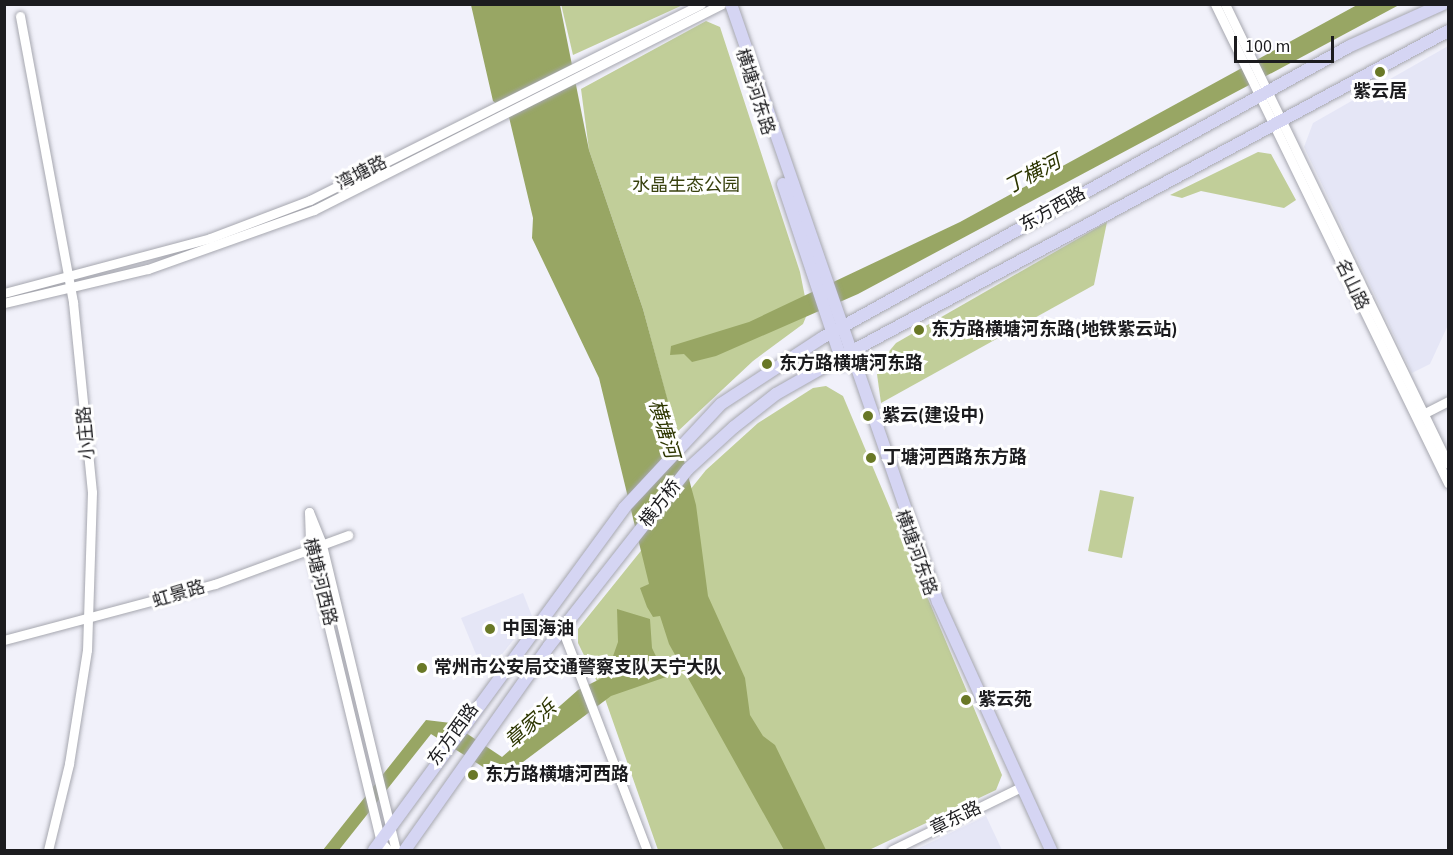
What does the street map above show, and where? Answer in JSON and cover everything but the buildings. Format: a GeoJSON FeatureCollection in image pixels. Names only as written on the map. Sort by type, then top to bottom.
{"type":"FeatureCollection","features":[{"type":"Feature","properties":{"kind":"main road","name":"横塘河东路"},"geometry":{"type":"LineString","coordinates":[[723,4],[820,281]]}},
{"type":"Feature","properties":{"kind":"main road","name":"横塘河东路"},"geometry":{"type":"LineString","coordinates":[[731,4],[829,310],[933,603],[1051,850]]}},
{"type":"Feature","properties":{"kind":"main road","name":"东方西路"},"geometry":{"type":"LineString","coordinates":[[681,444],[721,404],[836,330],[1261,90],[1443,4]]}},
{"type":"Feature","properties":{"kind":"main road","name":"东方西路"},"geometry":{"type":"LineString","coordinates":[[688,469],[776,394],[1276,121],[1449,32]]}},
{"type":"Feature","properties":{"kind":"main road","name":"横方桥"},"geometry":{"type":"LineString","coordinates":[[624,508],[681,444]]}},
{"type":"Feature","properties":{"kind":"main road","name":"横方桥"},"geometry":{"type":"LineString","coordinates":[[633,539],[688,469]]}},
{"type":"Feature","properties":{"kind":"main road","name":"东方西路"},"geometry":{"type":"LineString","coordinates":[[381,848],[393,823],[462,723],[624,508]]}},
{"type":"Feature","properties":{"kind":"main road","name":"东方西路"},"geometry":{"type":"LineString","coordinates":[[405,850],[480,741],[562,629],[633,539]]}},
{"type":"Feature","properties":{"kind":"street","name":"湾塘路"},"geometry":{"type":"LineString","coordinates":[[4,293],[210,238],[310,200],[701,4]]}},
{"type":"Feature","properties":{"kind":"street"},"geometry":{"type":"LineString","coordinates":[[4,303],[148,269],[314,210],[723,4]]}},
{"type":"Feature","properties":{"kind":"street"},"geometry":{"type":"LineString","coordinates":[[1215,4],[1248,62]]}},
{"type":"Feature","properties":{"kind":"street"},"geometry":{"type":"LineString","coordinates":[[1225,4],[1248,62]]}},
{"type":"Feature","properties":{"kind":"street","name":"小庄路"},"geometry":{"type":"LineString","coordinates":[[20,16],[70,289],[92,492],[88,621],[69,764],[48,850]]}},
{"type":"Feature","properties":{"kind":"street","name":"名山路"},"geometry":{"type":"LineString","coordinates":[[1248,62],[1421,415],[1449,464]]}},
{"type":"Feature","properties":{"kind":"street"},"geometry":{"type":"LineString","coordinates":[[1421,415],[1449,401]]}},
{"type":"Feature","properties":{"kind":"street","name":"名山路"},"geometry":{"type":"LineString","coordinates":[[1421,415],[1449,483]]}},
{"type":"Feature","properties":{"kind":"street","name":"横塘河西路"},"geometry":{"type":"LineString","coordinates":[[381,848],[310,549],[309,512],[322,545],[393,823],[396,850]]}},
{"type":"Feature","properties":{"kind":"street","name":"虹景路"},"geometry":{"type":"LineString","coordinates":[[4,640],[88,621],[215,584],[348,535]]}},
{"type":"Feature","properties":{"kind":"street"},"geometry":{"type":"LineString","coordinates":[[562,629],[584,679],[647,850]]}},
{"type":"Feature","properties":{"kind":"street","name":"章东路"},"geometry":{"type":"LineString","coordinates":[[892,850],[1021,788]]}},
{"type":"Feature","properties":{"kind":"shaded area"},"geometry":{"type":"Polygon","coordinates":[[[1448,46],[1448,325],[1430,364],[1412,373],[1304,147],[1313,123],[1448,46]]]}},
{"type":"Feature","properties":{"kind":"shaded area"},"geometry":{"type":"Polygon","coordinates":[[[523,593],[532,616],[485,676],[461,618],[523,593]]]}},
{"type":"Feature","properties":{"kind":"shaded area"},"geometry":{"type":"Polygon","coordinates":[[[986,816],[1002,850],[915,850],[986,816]]]}},
{"type":"Feature","properties":{"kind":"green space"},"geometry":{"type":"Polygon","coordinates":[[[561,4],[683,5],[573,55],[561,4]]]}},
{"type":"Feature","properties":{"kind":"green space","name":"水晶生态公园"},"geometry":{"type":"Polygon","coordinates":[[[706,21],[720,27],[800,272],[808,312],[803,324],[753,361],[676,433],[643,309],[589,150],[581,89],[706,21]]]}},
{"type":"Feature","properties":{"kind":"green space"},"geometry":{"type":"Polygon","coordinates":[[[1258,152],[1271,154],[1296,200],[1284,208],[1201,191],[1182,198],[1170,195],[1258,152]]]}},
{"type":"Feature","properties":{"kind":"green space"},"geometry":{"type":"Polygon","coordinates":[[[1107,222],[1094,285],[881,403],[876,367],[896,343],[1107,222]]]}},
{"type":"Feature","properties":{"kind":"green space"},"geometry":{"type":"Polygon","coordinates":[[[826,386],[843,396],[1002,775],[996,790],[869,850],[658,850],[604,696],[578,643],[578,629],[706,470],[758,423],[813,388],[826,386]]]}},
{"type":"Feature","properties":{"kind":"green space"},"geometry":{"type":"Polygon","coordinates":[[[1100,490],[1134,497],[1122,558],[1088,551],[1100,490]]]}},
{"type":"Feature","properties":{"kind":"water","name":"横塘河"},"geometry":{"type":"Polygon","coordinates":[[[471,5],[560,5],[589,150],[643,309],[696,505],[708,596],[745,678],[750,715],[763,736],[775,745],[826,850],[784,850],[669,644],[660,616],[653,617],[647,607],[640,588],[649,584],[599,378],[532,238],[533,218],[508,113],[493,101],[471,5]]]}},
{"type":"Feature","properties":{"kind":"water"},"geometry":{"type":"Polygon","coordinates":[[[1357,5],[1399,5],[858,294],[716,356],[692,362],[684,354],[670,355],[671,346],[749,322],[960,222],[1357,5]]]}},
{"type":"Feature","properties":{"kind":"water"},"geometry":{"type":"Polygon","coordinates":[[[617,609],[650,619],[652,648],[666,677],[611,696],[507,774],[491,772],[431,734],[339,850],[323,850],[426,720],[451,723],[502,757],[578,690],[606,676],[618,642],[617,609]]]}},
{"type":"Feature","properties":{"kind":"place","name":"紫云居"},"geometry":{"type":"Point","coordinates":[1380,72]}},
{"type":"Feature","properties":{"kind":"place","name":"东方路横塘河东路(地铁紫云站)"},"geometry":{"type":"Point","coordinates":[919,330]}},
{"type":"Feature","properties":{"kind":"place","name":"东方路横塘河东路"},"geometry":{"type":"Point","coordinates":[767,364]}},
{"type":"Feature","properties":{"kind":"place","name":"紫云(建设中)"},"geometry":{"type":"Point","coordinates":[868,416]}},
{"type":"Feature","properties":{"kind":"place","name":"丁塘河西路东方路"},"geometry":{"type":"Point","coordinates":[871,458]}},
{"type":"Feature","properties":{"kind":"place","name":"中国海油"},"geometry":{"type":"Point","coordinates":[490,629]}},
{"type":"Feature","properties":{"kind":"place","name":"常州市公安局交通警察支队天宁大队"},"geometry":{"type":"Point","coordinates":[422,668]}},
{"type":"Feature","properties":{"kind":"place","name":"紫云苑"},"geometry":{"type":"Point","coordinates":[966,700]}},
{"type":"Feature","properties":{"kind":"place","name":"东方路横塘河西路"},"geometry":{"type":"Point","coordinates":[473,775]}},
{"type":"Feature","properties":{"kind":"water label","name":"丁横河"},"geometry":{"type":"Point","coordinates":[1033,175]}},
{"type":"Feature","properties":{"kind":"water label","name":"章家浜"},"geometry":{"type":"Point","coordinates":[531,725]}}]}
